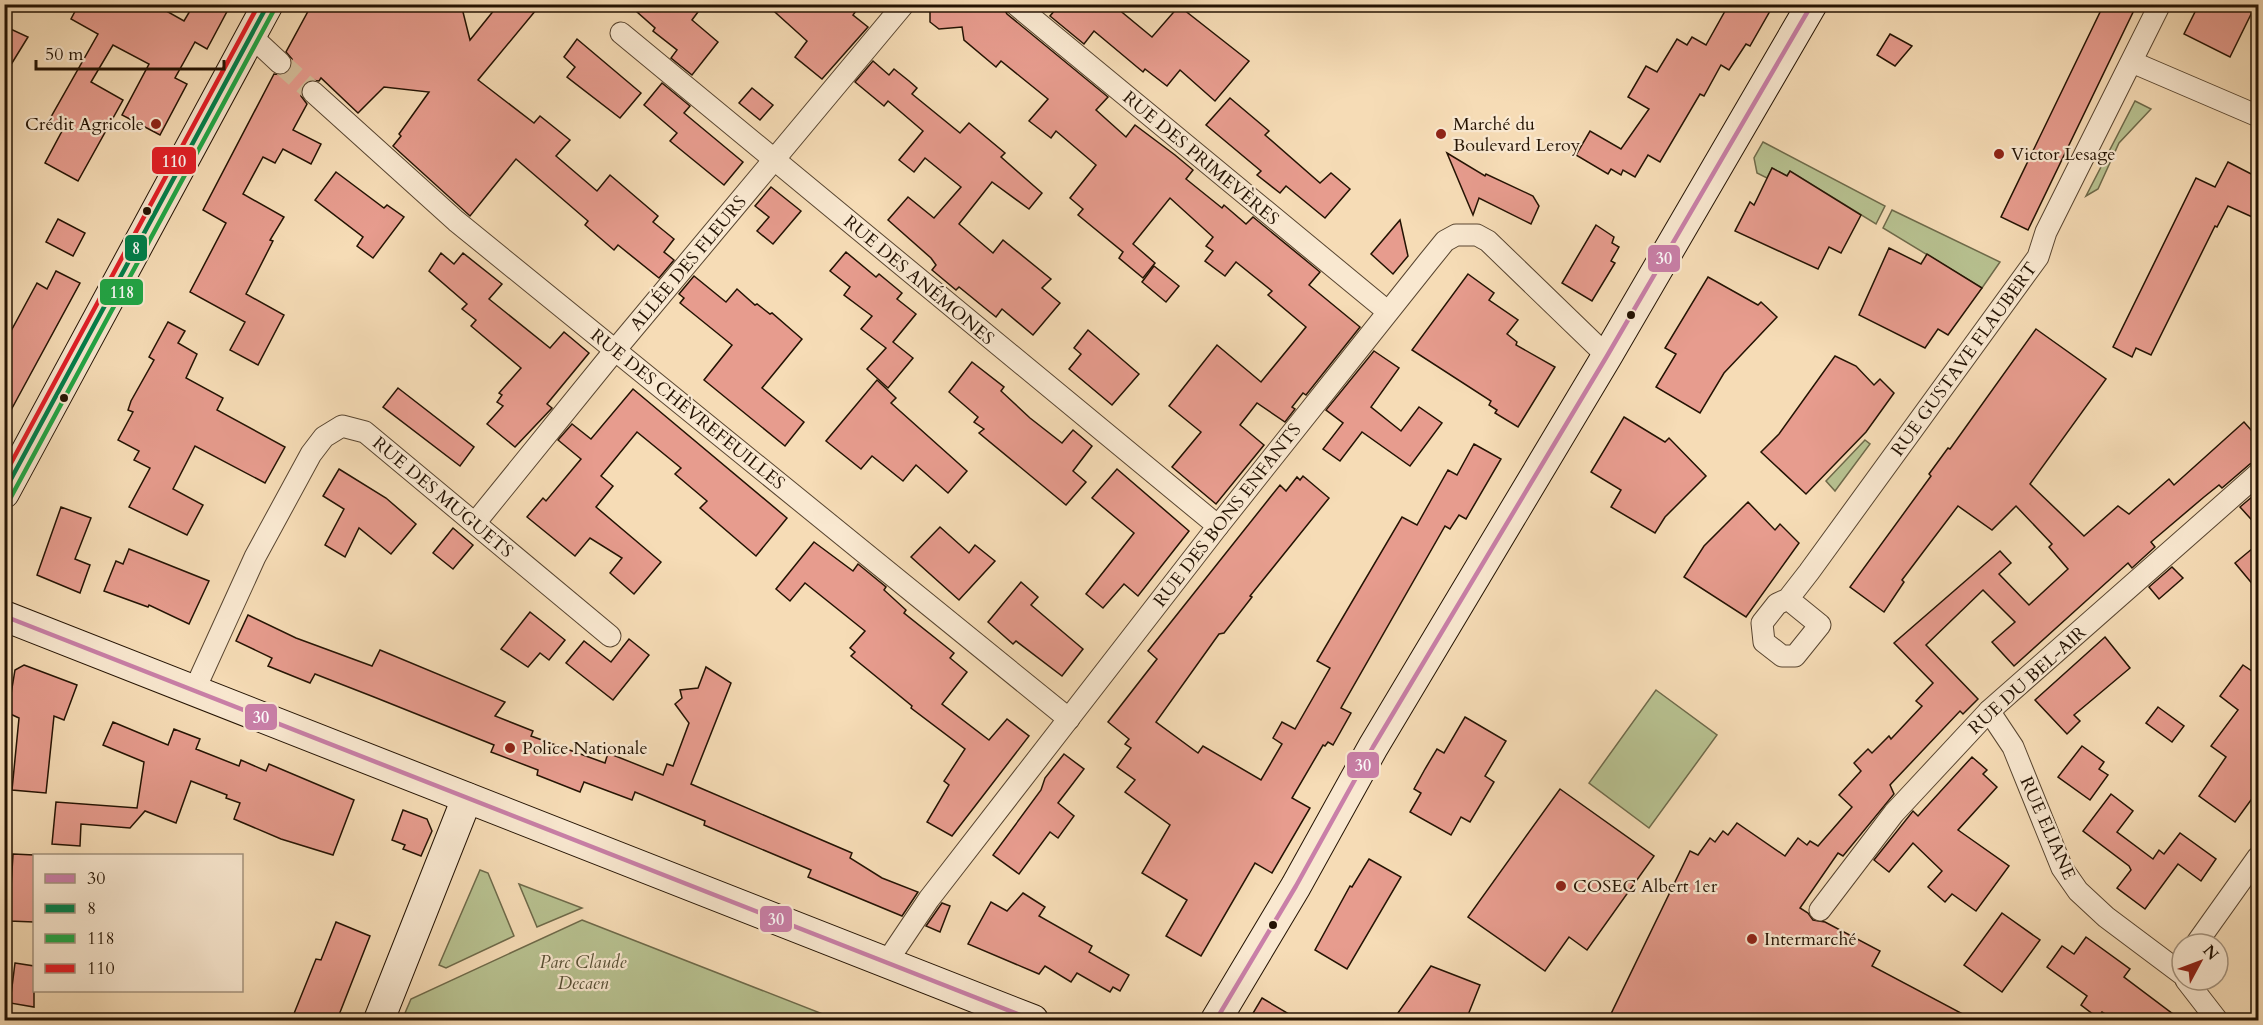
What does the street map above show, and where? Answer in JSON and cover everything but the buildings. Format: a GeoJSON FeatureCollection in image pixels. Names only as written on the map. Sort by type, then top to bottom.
{"type":"FeatureCollection","features":[{"type":"Feature","properties":{"kind":"street"},"geometry":{"type":"LineString","coordinates":[[4,493],[268,4]]}},
{"type":"Feature","properties":{"kind":"street","name":"ALLÉE DES FLEURS"},"geometry":{"type":"LineString","coordinates":[[475,523],[616,349],[904,4]]}},
{"type":"Feature","properties":{"kind":"street","name":"RUE DES PRIMEVÈRES"},"geometry":{"type":"LineString","coordinates":[[1015,4],[1387,311]]}},
{"type":"Feature","properties":{"kind":"street"},"geometry":{"type":"LineString","coordinates":[[1216,1020],[1296,886],[1373,747],[1607,356],[1812,4]]}},
{"type":"Feature","properties":{"kind":"street","name":"RUE GUSTAVE FLAUBERT"},"geometry":{"type":"LineString","coordinates":[[1788,599],[2038,257],[2046,232],[2160,4]]}},
{"type":"Feature","properties":{"kind":"street","name":"RUE DES ANÉMONES"},"geometry":{"type":"LineString","coordinates":[[621,33],[1218,526]]}},
{"type":"Feature","properties":{"kind":"street"},"geometry":{"type":"LineString","coordinates":[[251,36],[280,63]]}},
{"type":"Feature","properties":{"kind":"street"},"geometry":{"type":"LineString","coordinates":[[2132,62],[2259,116]]}},
{"type":"Feature","properties":{"kind":"street","name":"RUE DES CHÈVREFEUILLES"},"geometry":{"type":"LineString","coordinates":[[313,92],[456,220],[1069,719]]}},
{"type":"Feature","properties":{"kind":"street","name":"RUE DES BONS ENFANTS"},"geometry":{"type":"LineString","coordinates":[[886,963],[914,920],[1218,526],[1387,311],[1445,242],[1456,235],[1477,235],[1511,262],[1607,356]]}},
{"type":"Feature","properties":{"kind":"street","name":"RUE DES MUGUETS"},"geometry":{"type":"LineString","coordinates":[[194,691],[255,557],[311,454],[332,430],[342,426],[365,432],[610,636]]}},
{"type":"Feature","properties":{"kind":"street","name":"RUE DU BEL-AIR"},"geometry":{"type":"LineString","coordinates":[[1820,910],[1894,813],[1989,711],[2259,474]]}},
{"type":"Feature","properties":{"kind":"street"},"geometry":{"type":"LineString","coordinates":[[5,620],[194,691],[1033,1020]]}},
{"type":"Feature","properties":{"kind":"street","name":"RUE ELIANE"},"geometry":{"type":"LineString","coordinates":[[1989,711],[2013,747],[2062,867],[2078,891],[2148,949],[2170,964]]}},
{"type":"Feature","properties":{"kind":"street"},"geometry":{"type":"LineString","coordinates":[[379,1020],[467,798]]}},
{"type":"Feature","properties":{"kind":"street"},"geometry":{"type":"LineString","coordinates":[[2205,932],[2259,857]]}},
{"type":"Feature","properties":{"kind":"street","name":"RUE ELIANE"},"geometry":{"type":"LineString","coordinates":[[2197,992],[2217,1020]]}},
{"type":"Feature","properties":{"kind":"green space"},"geometry":{"type":"Polygon","coordinates":[[[2135,101],[2151,109],[2119,143],[2098,189],[2086,196],[2135,101]]]}},
{"type":"Feature","properties":{"kind":"green space"},"geometry":{"type":"Polygon","coordinates":[[[1763,142],[1885,206],[1876,224],[1790,171],[1787,176],[1772,168],[1767,178],[1757,173],[1754,158],[1763,142]]]}},
{"type":"Feature","properties":{"kind":"green space"},"geometry":{"type":"Polygon","coordinates":[[[1892,210],[2000,262],[1982,288],[1883,228],[1892,210]]]}},
{"type":"Feature","properties":{"kind":"green space"},"geometry":{"type":"Polygon","coordinates":[[[1865,440],[1870,444],[1835,491],[1826,481],[1865,440]]]}},
{"type":"Feature","properties":{"kind":"green space"},"geometry":{"type":"Polygon","coordinates":[[[1656,690],[1717,735],[1649,828],[1589,783],[1656,690]]]}},
{"type":"Feature","properties":{"kind":"green space"},"geometry":{"type":"Polygon","coordinates":[[[480,870],[488,873],[514,936],[446,968],[439,965],[480,870]]]}},
{"type":"Feature","properties":{"kind":"green space"},"geometry":{"type":"Polygon","coordinates":[[[519,884],[582,908],[537,927],[519,884]]]}},
{"type":"Feature","properties":{"kind":"green space","name":"Parc Claude Decaen"},"geometry":{"type":"Polygon","coordinates":[[[582,920],[838,1020],[402,1020],[411,999],[582,920]]]}},
{"type":"Feature","properties":{"kind":"tunnel"},"geometry":{"type":"LineString","coordinates":[[280,63],[313,92]]}},
{"type":"Feature","properties":{"kind":"transit line","name":"110"},"geometry":{"type":"LineString","coordinates":[[4,476],[259,4]]}},
{"type":"Feature","properties":{"kind":"transit line","name":"8"},"geometry":{"type":"LineString","coordinates":[[4,492],[268,4]]}},
{"type":"Feature","properties":{"kind":"transit line","name":"30"},"geometry":{"type":"LineString","coordinates":[[1216,1020],[1296,886],[1373,747],[1607,356],[1812,4]]}},
{"type":"Feature","properties":{"kind":"transit line","name":"118"},"geometry":{"type":"LineString","coordinates":[[11,497],[275,8]]}},
{"type":"Feature","properties":{"kind":"transit line","name":"30"},"geometry":{"type":"LineString","coordinates":[[4,616],[1033,1020]]}},
{"type":"Feature","properties":{"kind":"place","name":"Crédit Agricole"},"geometry":{"type":"Point","coordinates":[156,124]}},
{"type":"Feature","properties":{"kind":"place","name":"Marché du Boulevard Leroy"},"geometry":{"type":"Point","coordinates":[1441,134]}},
{"type":"Feature","properties":{"kind":"place","name":"Victor Lesage"},"geometry":{"type":"Point","coordinates":[1999,154]}},
{"type":"Feature","properties":{"kind":"place","name":"Police Nationale"},"geometry":{"type":"Point","coordinates":[510,748]}},
{"type":"Feature","properties":{"kind":"place","name":"COSEC Albert 1er"},"geometry":{"type":"Point","coordinates":[1561,886]}},
{"type":"Feature","properties":{"kind":"place","name":"Intermarché"},"geometry":{"type":"Point","coordinates":[1752,939]}}]}
